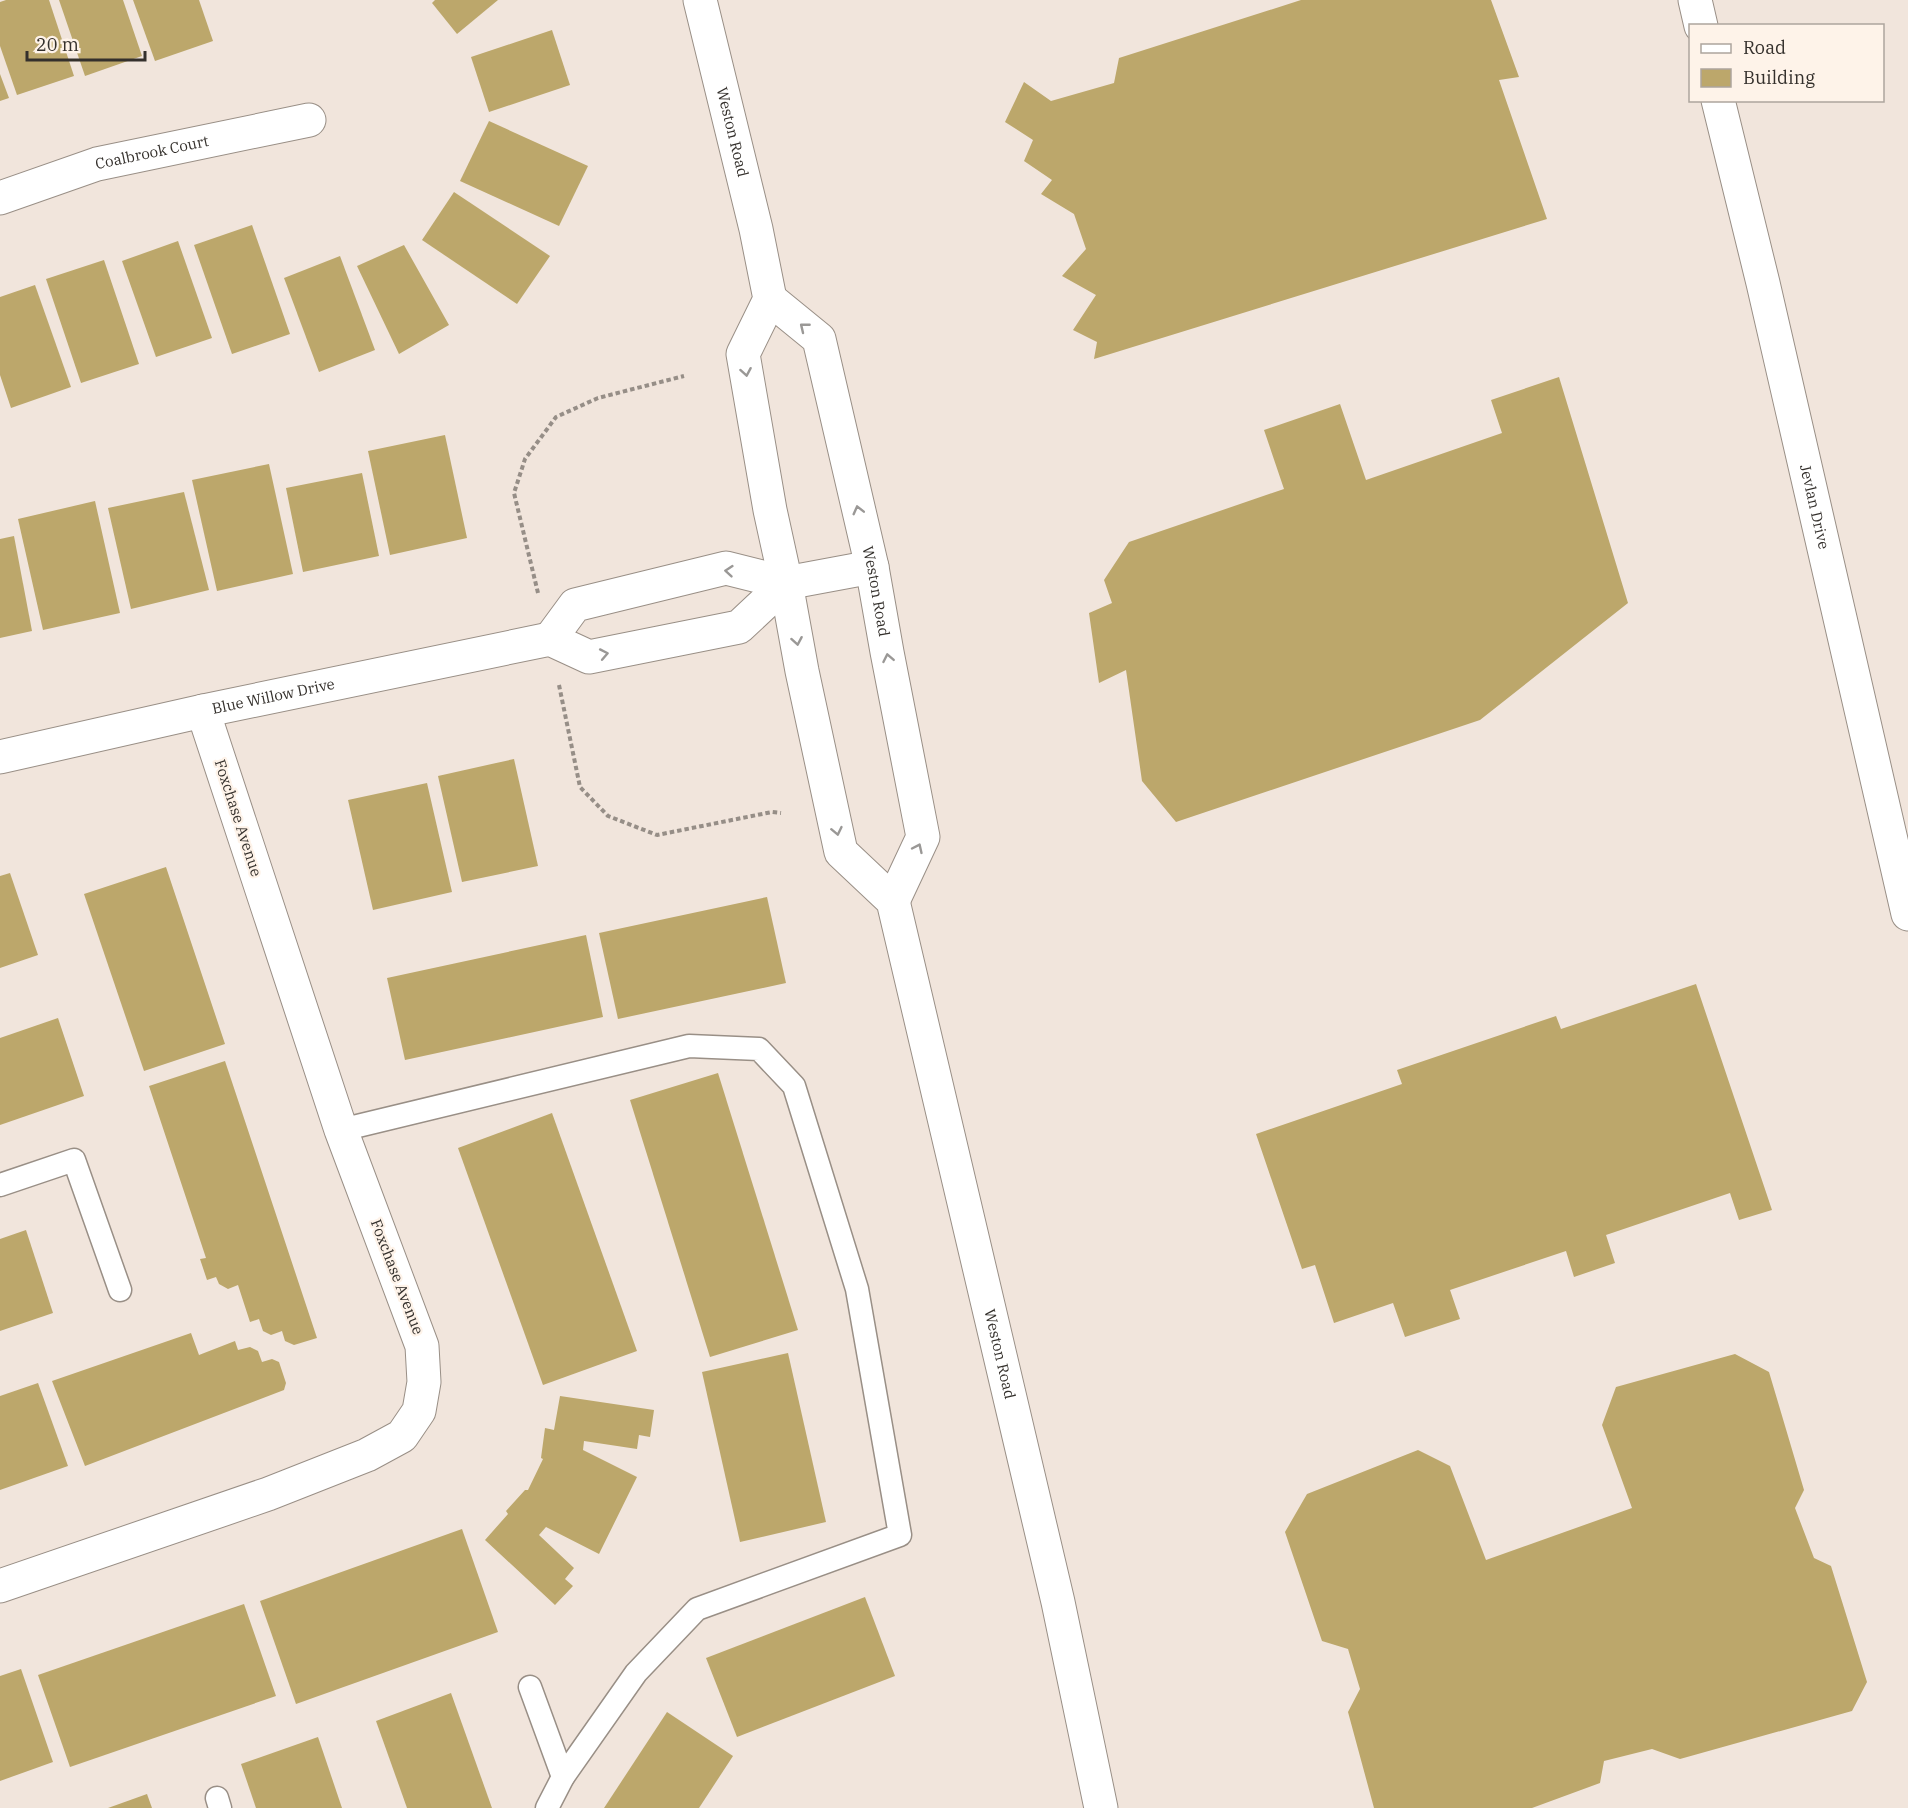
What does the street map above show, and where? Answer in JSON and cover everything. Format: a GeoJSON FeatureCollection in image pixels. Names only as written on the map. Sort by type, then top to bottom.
{"type":"FeatureCollection","features":[{"type":"Feature","properties":{"kind":"street","name":"Weston Road"},"geometry":{"type":"LineString","coordinates":[[700,0],[756,229],[770,299],[819,339],[873,567],[923,837],[893,902],[1058,1602],[1101,1808]]}},
{"type":"Feature","properties":{"kind":"street"},"geometry":{"type":"LineString","coordinates":[[1695,0],[1701,24]]}},
{"type":"Feature","properties":{"kind":"street","name":"Jevlan Drive"},"geometry":{"type":"LineString","coordinates":[[1718,102],[1763,283],[1908,915]]}},
{"type":"Feature","properties":{"kind":"street","name":"Coalbrook Court"},"geometry":{"type":"LineString","coordinates":[[0,198],[97,164],[309,120]]}},
{"type":"Feature","properties":{"kind":"street"},"geometry":{"type":"LineString","coordinates":[[770,299],[743,354],[770,510],[802,671],[841,852],[893,902]]}},
{"type":"Feature","properties":{"kind":"street"},"geometry":{"type":"LineString","coordinates":[[786,583],[740,627],[589,657],[550,639],[575,605],[726,568],[786,583],[873,567]]}},
{"type":"Feature","properties":{"kind":"street","name":"Blue Willow Drive"},"geometry":{"type":"LineString","coordinates":[[0,757],[202,711],[550,639]]}},
{"type":"Feature","properties":{"kind":"street","name":"Foxchase Avenue"},"geometry":{"type":"LineString","coordinates":[[0,1586],[268,1494],[367,1455],[402,1436],[419,1411],[424,1382],[423,1346],[341,1130],[202,711]]}},
{"type":"Feature","properties":{"kind":"lane"},"geometry":{"type":"LineString","coordinates":[[341,1130],[689,1046],[759,1048],[794,1086],[856,1288],[900,1535],[697,1609],[636,1673],[563,1777],[547,1808]]}},
{"type":"Feature","properties":{"kind":"lane"},"geometry":{"type":"LineString","coordinates":[[0,1185],[74,1160],[120,1290]]}},
{"type":"Feature","properties":{"kind":"lane"},"geometry":{"type":"LineString","coordinates":[[530,1688],[563,1777]]}},
{"type":"Feature","properties":{"kind":"building"},"geometry":{"type":"Polygon","coordinates":[[[49,0],[74,76],[17,95],[0,46],[0,2],[49,0]]]}},
{"type":"Feature","properties":{"kind":"building"},"geometry":{"type":"Polygon","coordinates":[[[59,0],[123,0],[142,56],[85,76],[59,0]]]}},
{"type":"Feature","properties":{"kind":"building"},"geometry":{"type":"Polygon","coordinates":[[[133,0],[199,0],[213,41],[155,61],[133,0]]]}},
{"type":"Feature","properties":{"kind":"building"},"geometry":{"type":"Polygon","coordinates":[[[435,0],[498,0],[457,34],[432,3],[435,0]]]}},
{"type":"Feature","properties":{"kind":"building"},"geometry":{"type":"Polygon","coordinates":[[[1301,0],[1491,0],[1519,77],[1499,80],[1547,219],[1094,359],[1097,342],[1073,330],[1096,295],[1062,276],[1086,249],[1074,214],[1041,194],[1052,180],[1024,161],[1033,140],[1005,122],[1024,82],[1051,101],[1114,83],[1119,58],[1301,0]]]}},
{"type":"Feature","properties":{"kind":"building"},"geometry":{"type":"Polygon","coordinates":[[[552,30],[570,85],[489,112],[471,57],[552,30]]]}},
{"type":"Feature","properties":{"kind":"building"},"geometry":{"type":"Polygon","coordinates":[[[0,74],[9,98],[0,101],[0,74]]]}},
{"type":"Feature","properties":{"kind":"building"},"geometry":{"type":"Polygon","coordinates":[[[489,121],[588,166],[559,226],[460,181],[489,121]]]}},
{"type":"Feature","properties":{"kind":"building"},"geometry":{"type":"Polygon","coordinates":[[[454,192],[550,256],[517,304],[422,240],[454,192]]]}},
{"type":"Feature","properties":{"kind":"building"},"geometry":{"type":"Polygon","coordinates":[[[252,225],[290,334],[232,354],[194,245],[252,225]]]}},
{"type":"Feature","properties":{"kind":"building"},"geometry":{"type":"Polygon","coordinates":[[[178,241],[212,338],[156,357],[122,261],[178,241]]]}},
{"type":"Feature","properties":{"kind":"building"},"geometry":{"type":"Polygon","coordinates":[[[404,245],[449,325],[399,354],[357,266],[404,245]]]}},
{"type":"Feature","properties":{"kind":"building"},"geometry":{"type":"Polygon","coordinates":[[[340,256],[375,350],[319,372],[284,278],[340,256]]]}},
{"type":"Feature","properties":{"kind":"building"},"geometry":{"type":"Polygon","coordinates":[[[104,260],[139,364],[81,383],[46,279],[104,260]]]}},
{"type":"Feature","properties":{"kind":"building"},"geometry":{"type":"Polygon","coordinates":[[[35,285],[71,387],[11,408],[0,375],[0,297],[35,285]]]}},
{"type":"Feature","properties":{"kind":"building"},"geometry":{"type":"Polygon","coordinates":[[[1559,377],[1628,603],[1480,720],[1176,822],[1142,781],[1126,670],[1099,683],[1089,613],[1112,603],[1104,580],[1129,542],[1284,489],[1264,430],[1340,404],[1366,480],[1502,433],[1491,400],[1559,377]]]}},
{"type":"Feature","properties":{"kind":"building"},"geometry":{"type":"Polygon","coordinates":[[[445,435],[467,538],[390,555],[368,451],[445,435]]]}},
{"type":"Feature","properties":{"kind":"building"},"geometry":{"type":"Polygon","coordinates":[[[269,464],[293,574],[217,591],[192,480],[269,464]]]}},
{"type":"Feature","properties":{"kind":"building"},"geometry":{"type":"Polygon","coordinates":[[[362,473],[379,556],[303,572],[286,488],[362,473]]]}},
{"type":"Feature","properties":{"kind":"building"},"geometry":{"type":"Polygon","coordinates":[[[184,492],[209,590],[131,609],[108,508],[184,492]]]}},
{"type":"Feature","properties":{"kind":"building"},"geometry":{"type":"Polygon","coordinates":[[[95,501],[120,613],[43,630],[18,519],[95,501]]]}},
{"type":"Feature","properties":{"kind":"building"},"geometry":{"type":"Polygon","coordinates":[[[14,536],[32,631],[0,638],[0,539],[14,536]]]}},
{"type":"Feature","properties":{"kind":"building"},"geometry":{"type":"Polygon","coordinates":[[[514,759],[538,866],[462,882],[438,776],[514,759]]]}},
{"type":"Feature","properties":{"kind":"building"},"geometry":{"type":"Polygon","coordinates":[[[427,783],[452,892],[373,910],[348,800],[427,783]]]}},
{"type":"Feature","properties":{"kind":"building"},"geometry":{"type":"Polygon","coordinates":[[[166,867],[225,1044],[144,1071],[84,894],[166,867]]]}},
{"type":"Feature","properties":{"kind":"building"},"geometry":{"type":"Polygon","coordinates":[[[10,873],[38,955],[0,968],[0,876],[10,873]]]}},
{"type":"Feature","properties":{"kind":"building"},"geometry":{"type":"Polygon","coordinates":[[[767,897],[786,983],[618,1019],[599,933],[767,897]]]}},
{"type":"Feature","properties":{"kind":"building"},"geometry":{"type":"Polygon","coordinates":[[[586,935],[603,1017],[405,1060],[387,978],[586,935]]]}},
{"type":"Feature","properties":{"kind":"building"},"geometry":{"type":"Polygon","coordinates":[[[1696,984],[1772,1210],[1739,1220],[1730,1193],[1606,1235],[1615,1263],[1574,1277],[1566,1251],[1450,1290],[1460,1319],[1405,1337],[1393,1303],[1334,1323],[1315,1265],[1302,1269],[1256,1134],[1402,1084],[1397,1070],[1556,1016],[1561,1029],[1696,984]]]}},
{"type":"Feature","properties":{"kind":"building"},"geometry":{"type":"Polygon","coordinates":[[[58,1018],[84,1096],[0,1125],[0,1038],[58,1018]]]}},
{"type":"Feature","properties":{"kind":"building"},"geometry":{"type":"Polygon","coordinates":[[[225,1061],[317,1338],[294,1345],[285,1341],[282,1331],[271,1335],[263,1331],[259,1319],[250,1322],[238,1285],[228,1289],[219,1284],[216,1277],[207,1280],[200,1259],[206,1258],[149,1086],[225,1061]]]}},
{"type":"Feature","properties":{"kind":"building"},"geometry":{"type":"Polygon","coordinates":[[[718,1073],[798,1330],[710,1357],[630,1100],[718,1073]]]}},
{"type":"Feature","properties":{"kind":"building"},"geometry":{"type":"Polygon","coordinates":[[[552,1113],[637,1351],[543,1385],[458,1148],[552,1113]]]}},
{"type":"Feature","properties":{"kind":"building"},"geometry":{"type":"Polygon","coordinates":[[[26,1230],[53,1313],[0,1331],[0,1239],[26,1230]]]}},
{"type":"Feature","properties":{"kind":"building"},"geometry":{"type":"Polygon","coordinates":[[[191,1333],[199,1355],[235,1341],[238,1350],[250,1347],[258,1351],[262,1362],[272,1359],[279,1362],[286,1383],[284,1390],[85,1466],[52,1381],[191,1333]]]}},
{"type":"Feature","properties":{"kind":"building"},"geometry":{"type":"Polygon","coordinates":[[[788,1353],[826,1522],[740,1542],[702,1372],[788,1353]]]}},
{"type":"Feature","properties":{"kind":"building"},"geometry":{"type":"Polygon","coordinates":[[[1735,1354],[1769,1372],[1804,1490],[1795,1508],[1814,1558],[1831,1566],[1867,1682],[1852,1711],[1680,1759],[1652,1749],[1604,1761],[1600,1783],[1532,1808],[1374,1808],[1348,1712],[1360,1689],[1348,1649],[1322,1641],[1285,1532],[1307,1494],[1418,1450],[1450,1466],[1486,1560],[1632,1508],[1602,1425],[1616,1387],[1735,1354]]]}},
{"type":"Feature","properties":{"kind":"building"},"geometry":{"type":"Polygon","coordinates":[[[38,1383],[68,1466],[0,1490],[0,1396],[38,1383]]]}},
{"type":"Feature","properties":{"kind":"building"},"geometry":{"type":"Polygon","coordinates":[[[560,1396],[654,1410],[650,1437],[639,1435],[637,1449],[584,1441],[583,1450],[637,1477],[599,1554],[546,1527],[539,1535],[574,1568],[565,1579],[573,1586],[555,1605],[485,1540],[508,1514],[506,1511],[525,1490],[528,1490],[543,1459],[541,1458],[545,1428],[554,1430],[560,1396]]]}},
{"type":"Feature","properties":{"kind":"building"},"geometry":{"type":"Polygon","coordinates":[[[462,1529],[498,1632],[296,1704],[260,1601],[462,1529]]]}},
{"type":"Feature","properties":{"kind":"building"},"geometry":{"type":"Polygon","coordinates":[[[865,1597],[895,1676],[737,1737],[706,1658],[865,1597]]]}},
{"type":"Feature","properties":{"kind":"building"},"geometry":{"type":"Polygon","coordinates":[[[244,1604],[276,1696],[70,1767],[38,1675],[244,1604]]]}},
{"type":"Feature","properties":{"kind":"building"},"geometry":{"type":"Polygon","coordinates":[[[21,1669],[53,1762],[0,1781],[0,1676],[21,1669]]]}},
{"type":"Feature","properties":{"kind":"building"},"geometry":{"type":"Polygon","coordinates":[[[451,1693],[492,1808],[407,1808],[376,1721],[451,1693]]]}},
{"type":"Feature","properties":{"kind":"building"},"geometry":{"type":"Polygon","coordinates":[[[667,1712],[733,1756],[699,1808],[604,1808],[667,1712]]]}},
{"type":"Feature","properties":{"kind":"building"},"geometry":{"type":"Polygon","coordinates":[[[318,1737],[342,1808],[256,1808],[241,1764],[318,1737]]]}},
{"type":"Feature","properties":{"kind":"building"},"geometry":{"type":"Polygon","coordinates":[[[147,1794],[152,1808],[108,1808],[147,1794]]]}}]}
